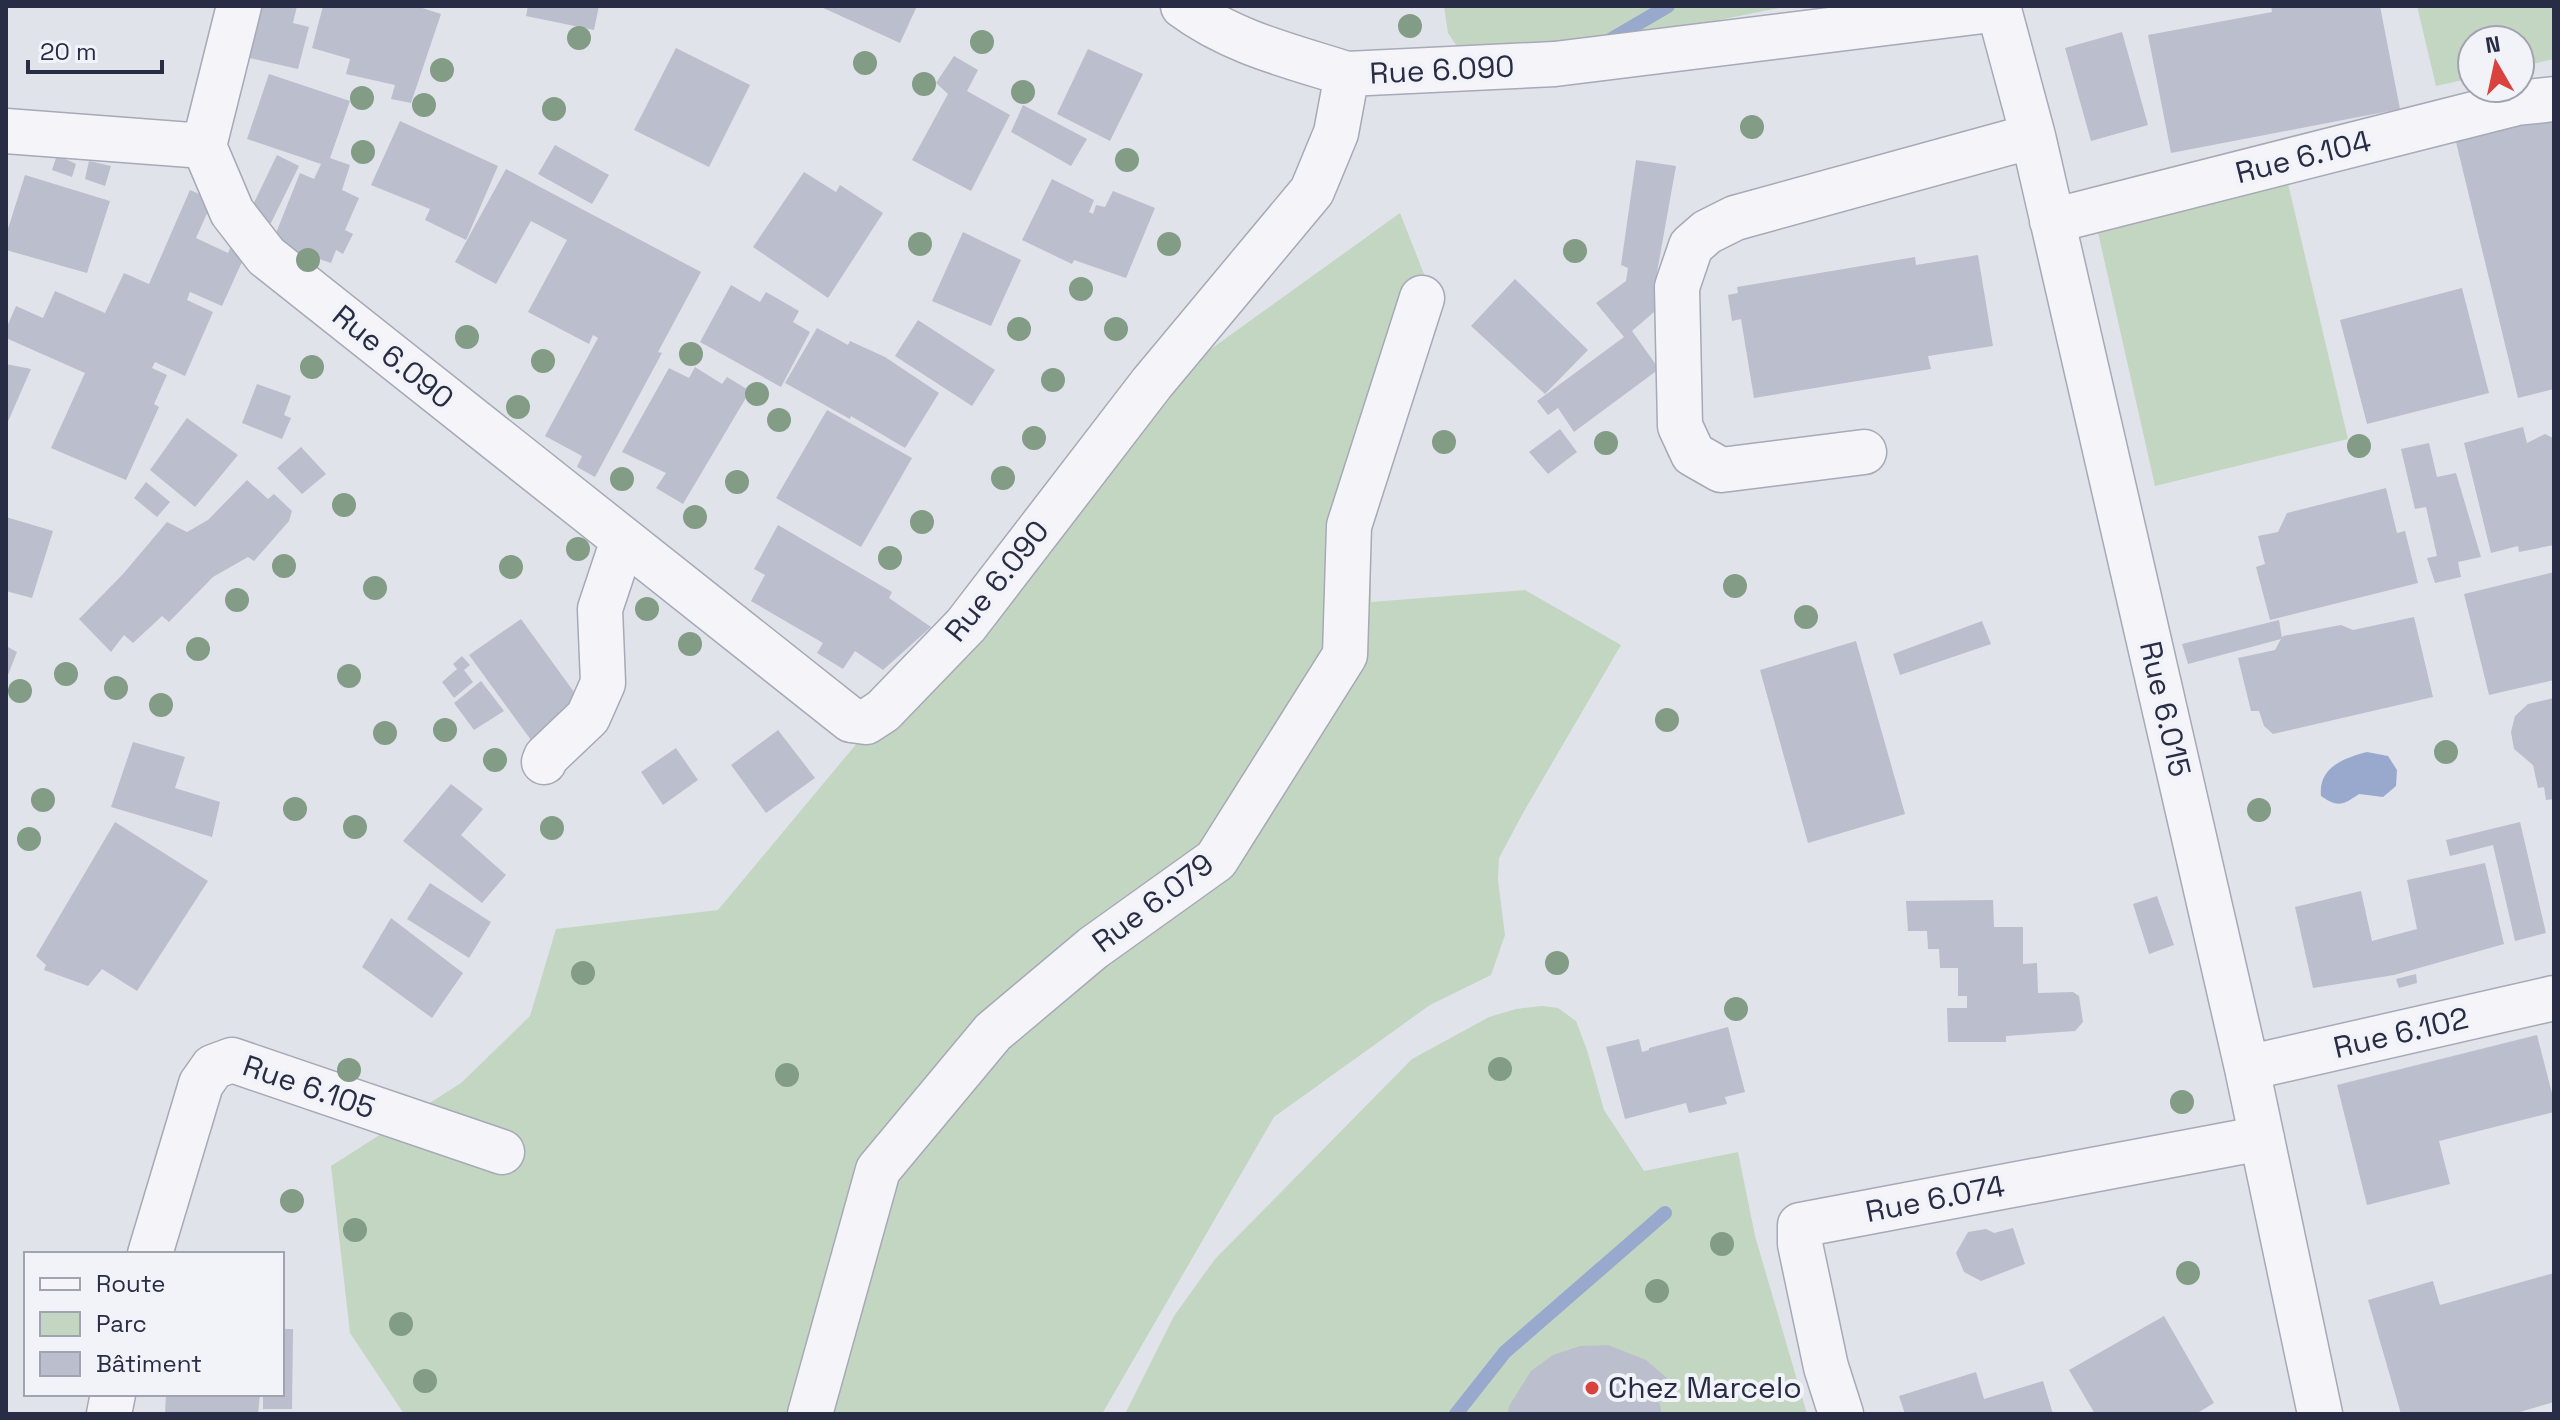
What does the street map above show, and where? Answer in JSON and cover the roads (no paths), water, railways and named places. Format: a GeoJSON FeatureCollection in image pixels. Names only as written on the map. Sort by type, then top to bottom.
{"type":"FeatureCollection","features":[{"type":"Feature","properties":{"kind":"street"},"geometry":{"type":"LineString","coordinates":[[6,131],[204,146],[239,6]]}},
{"type":"Feature","properties":{"kind":"street"},"geometry":{"type":"LineString","coordinates":[[1183,6],[1199,18],[1249,43],[1347,74]]}},
{"type":"Feature","properties":{"kind":"street","name":"Rue 6.090"},"geometry":{"type":"LineString","coordinates":[[204,146],[232,212],[266,256],[851,720],[866,722],[883,711],[966,625],[1152,383],[1312,191],[1336,133],[1347,74],[1555,64],[1999,7]]}},
{"type":"Feature","properties":{"kind":"street","name":"Rue 6.015"},"geometry":{"type":"LineString","coordinates":[[1999,7],[2033,136],[2247,1068],[2320,1414]]}},
{"type":"Feature","properties":{"kind":"street","name":"Rue 6.104"},"geometry":{"type":"LineString","coordinates":[[2052,221],[2517,103],[2554,99]]}},
{"type":"Feature","properties":{"kind":"street"},"geometry":{"type":"LineString","coordinates":[[1864,452],[1721,470],[1693,454],[1680,426],[1677,287],[1691,246],[1707,232],[1735,218],[2033,136]]}},
{"type":"Feature","properties":{"kind":"street","name":"Rue 6.079"},"geometry":{"type":"LineString","coordinates":[[810,1414],[878,1170],[993,1032],[1093,948],[1216,860],[1345,655],[1349,526],[1422,298]]}},
{"type":"Feature","properties":{"kind":"street"},"geometry":{"type":"LineString","coordinates":[[544,762],[588,717],[603,683],[600,609],[623,540]]}},
{"type":"Feature","properties":{"kind":"street","name":"Rue 6.102"},"geometry":{"type":"LineString","coordinates":[[2247,1068],[2554,998]]}},
{"type":"Feature","properties":{"kind":"street","name":"Rue 6.105"},"geometry":{"type":"LineString","coordinates":[[151,1252],[201,1084],[213,1067],[232,1060],[502,1152]]}},
{"type":"Feature","properties":{"kind":"street","name":"Rue 6.074"},"geometry":{"type":"LineString","coordinates":[[1841,1414],[1826,1367],[1800,1244],[1800,1225],[2262,1138]]}},
{"type":"Feature","properties":{"kind":"water"},"geometry":{"type":"Polygon","coordinates":[[[2367,752],[2388,756],[2397,770],[2396,786],[2383,797],[2359,794],[2340,804],[2321,796],[2321,786],[2328,771],[2349,757],[2367,752]]]}},
{"type":"Feature","properties":{"kind":"waterway"},"geometry":{"type":"LineString","coordinates":[[1610,40],[1668,6]]}},
{"type":"Feature","properties":{"kind":"waterway"},"geometry":{"type":"LineString","coordinates":[[1456,1414],[1505,1352],[1665,1213]]}},
{"type":"Feature","properties":{"kind":"place","name":"Chez Marcelo"},"geometry":{"type":"Point","coordinates":[1592,1388]}}]}
